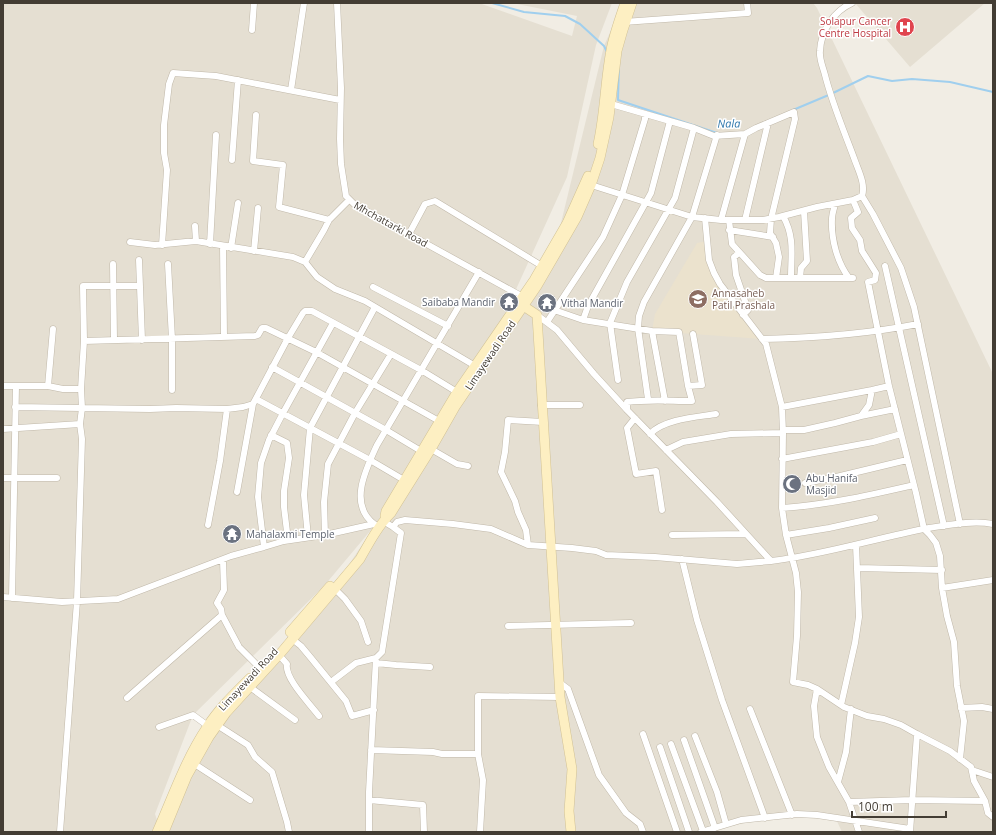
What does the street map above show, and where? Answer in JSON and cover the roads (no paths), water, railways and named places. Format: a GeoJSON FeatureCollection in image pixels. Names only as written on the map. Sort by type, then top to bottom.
{"type":"FeatureCollection","features":[{"type":"Feature","properties":{"kind":"street"},"geometry":{"type":"LineString","coordinates":[[252,30],[254,3]]}},
{"type":"Feature","properties":{"kind":"street"},"geometry":{"type":"LineString","coordinates":[[291,90],[304,3]]}},
{"type":"Feature","properties":{"kind":"street","name":"Mhchattarki Road"},"geometry":{"type":"LineString","coordinates":[[337,3],[341,164],[346,196],[354,204],[479,272],[521,302]]}},
{"type":"Feature","properties":{"kind":"street"},"geometry":{"type":"LineString","coordinates":[[588,184],[599,137],[614,50],[622,22],[625,3]]}},
{"type":"Feature","properties":{"kind":"street"},"geometry":{"type":"LineString","coordinates":[[622,22],[632,3]]}},
{"type":"Feature","properties":{"kind":"street"},"geometry":{"type":"LineString","coordinates":[[622,22],[748,13],[747,3]]}},
{"type":"Feature","properties":{"kind":"street"},"geometry":{"type":"LineString","coordinates":[[588,184],[692,217],[721,220],[771,219],[854,200],[862,196],[864,190],[832,100],[821,61],[820,52],[822,40],[832,18],[838,11],[852,3]]}},
{"type":"Feature","properties":{"kind":"street"},"geometry":{"type":"LineString","coordinates":[[588,184],[603,146],[611,104],[612,66]]}},
{"type":"Feature","properties":{"kind":"street"},"geometry":{"type":"LineString","coordinates":[[162,245],[167,170],[164,152],[164,125],[169,84],[173,74],[216,76],[340,100]]}},
{"type":"Feature","properties":{"kind":"street"},"geometry":{"type":"LineString","coordinates":[[232,160],[238,80]]}},
{"type":"Feature","properties":{"kind":"street"},"geometry":{"type":"LineString","coordinates":[[611,104],[694,128],[714,136],[745,134],[794,112],[795,119],[771,219],[772,225],[770,232],[776,243],[779,256],[776,278]]}},
{"type":"Feature","properties":{"kind":"street"},"geometry":{"type":"LineString","coordinates":[[547,322],[603,237],[622,195],[645,119],[645,114]]}},
{"type":"Feature","properties":{"kind":"street"},"geometry":{"type":"LineString","coordinates":[[256,115],[253,161],[283,165],[279,207],[328,220]]}},
{"type":"Feature","properties":{"kind":"street"},"geometry":{"type":"LineString","coordinates":[[583,320],[588,306],[651,193],[670,121]]}},
{"type":"Feature","properties":{"kind":"street"},"geometry":{"type":"LineString","coordinates":[[744,220],[768,123]]}},
{"type":"Feature","properties":{"kind":"street"},"geometry":{"type":"LineString","coordinates":[[618,380],[610,324],[627,282],[675,198],[694,128]]}},
{"type":"Feature","properties":{"kind":"street"},"geometry":{"type":"LineString","coordinates":[[210,244],[216,134]]}},
{"type":"Feature","properties":{"kind":"street"},"geometry":{"type":"LineString","coordinates":[[721,220],[745,134]]}},
{"type":"Feature","properties":{"kind":"street"},"geometry":{"type":"LineString","coordinates":[[648,399],[638,328],[639,316],[644,302],[692,217],[717,135]]}},
{"type":"Feature","properties":{"kind":"street","name":"Limayewadi Road"},"geometry":{"type":"LineString","coordinates":[[164,832],[193,763],[202,748],[212,725],[227,701],[335,589],[360,559],[386,511],[439,421],[457,392],[477,366],[521,302],[588,184]]}},
{"type":"Feature","properties":{"kind":"street","name":"Limayewadi Road"},"geometry":{"type":"LineString","coordinates":[[521,302],[538,286],[565,240],[578,217],[588,184]]}},
{"type":"Feature","properties":{"kind":"street"},"geometry":{"type":"LineString","coordinates":[[862,196],[901,268],[912,300],[960,524]]}},
{"type":"Feature","properties":{"kind":"street"},"geometry":{"type":"LineString","coordinates":[[305,262],[324,230],[328,220],[349,200]]}},
{"type":"Feature","properties":{"kind":"street"},"geometry":{"type":"LineString","coordinates":[[854,200],[858,212],[851,218],[852,228],[860,240],[862,251],[876,273],[876,280],[868,282],[889,386],[924,529],[936,543],[940,556],[942,588],[954,642],[957,686],[964,722],[960,759]]}},
{"type":"Feature","properties":{"kind":"street"},"geometry":{"type":"LineString","coordinates":[[409,234],[425,204],[435,201],[542,266]]}},
{"type":"Feature","properties":{"kind":"street"},"geometry":{"type":"LineString","coordinates":[[230,248],[238,203]]}},
{"type":"Feature","properties":{"kind":"street"},"geometry":{"type":"LineString","coordinates":[[729,220],[729,230],[732,244],[760,275],[766,278],[851,278],[842,269],[833,236],[832,219],[835,204]]}},
{"type":"Feature","properties":{"kind":"street"},"geometry":{"type":"LineString","coordinates":[[254,251],[258,208]]}},
{"type":"Feature","properties":{"kind":"street"},"geometry":{"type":"LineString","coordinates":[[800,278],[801,268],[807,261],[804,211]]}},
{"type":"Feature","properties":{"kind":"street"},"geometry":{"type":"LineString","coordinates":[[783,216],[792,240],[791,278]]}},
{"type":"Feature","properties":{"kind":"street"},"geometry":{"type":"LineString","coordinates":[[705,218],[709,260],[714,273],[720,284],[766,344],[782,407],[782,508],[786,535],[796,573],[798,592],[794,682],[817,689],[841,705],[867,716],[884,719],[901,725],[950,751],[971,767],[974,781],[985,801],[988,813],[993,817]]}},
{"type":"Feature","properties":{"kind":"street"},"geometry":{"type":"LineString","coordinates":[[195,226],[196,242]]}},
{"type":"Feature","properties":{"kind":"street"},"geometry":{"type":"LineString","coordinates":[[729,230],[772,237]]}},
{"type":"Feature","properties":{"kind":"street"},"geometry":{"type":"LineString","coordinates":[[130,242],[155,245],[196,242],[293,257],[305,262],[317,277],[335,290],[365,301],[477,366]]}},
{"type":"Feature","properties":{"kind":"street"},"geometry":{"type":"LineString","coordinates":[[222,246],[224,337]]}},
{"type":"Feature","properties":{"kind":"street"},"geometry":{"type":"LineString","coordinates":[[739,253],[734,257],[736,275],[748,310],[743,314]]}},
{"type":"Feature","properties":{"kind":"street"},"geometry":{"type":"LineString","coordinates":[[139,260],[142,340]]}},
{"type":"Feature","properties":{"kind":"street"},"geometry":{"type":"LineString","coordinates":[[113,264],[114,340]]}},
{"type":"Feature","properties":{"kind":"street"},"geometry":{"type":"LineString","coordinates":[[168,264],[172,339],[172,390]]}},
{"type":"Feature","properties":{"kind":"street"},"geometry":{"type":"LineString","coordinates":[[885,266],[944,526]]}},
{"type":"Feature","properties":{"kind":"street"},"geometry":{"type":"LineString","coordinates":[[369,832],[369,800],[376,660],[382,652],[401,533],[393,527],[379,524],[368,519],[364,512],[361,485],[365,470],[386,430],[479,272]]}},
{"type":"Feature","properties":{"kind":"street"},"geometry":{"type":"LineString","coordinates":[[60,832],[78,601],[82,439],[80,424],[82,408],[81,389],[84,341],[83,286],[140,286]]}},
{"type":"Feature","properties":{"kind":"street"},"geometry":{"type":"LineString","coordinates":[[373,287],[448,326]]}},
{"type":"Feature","properties":{"kind":"street"},"geometry":{"type":"LineString","coordinates":[[521,302],[558,330],[594,374],[627,410],[717,502],[745,534],[761,549],[771,562]]}},
{"type":"Feature","properties":{"kind":"street"},"geometry":{"type":"LineString","coordinates":[[308,538],[304,494],[307,447],[310,428],[375,307]]}},
{"type":"Feature","properties":{"kind":"street"},"geometry":{"type":"LineString","coordinates":[[554,310],[583,320],[652,331],[679,332],[692,401],[665,401],[648,399],[627,402],[627,410]]}},
{"type":"Feature","properties":{"kind":"street"},"geometry":{"type":"LineString","coordinates":[[237,492],[254,401],[288,338],[305,311],[312,311],[421,370],[457,392]]}},
{"type":"Feature","properties":{"kind":"street"},"geometry":{"type":"LineString","coordinates":[[537,315],[542,422],[552,546],[560,697],[572,769],[569,811],[571,832]]}},
{"type":"Feature","properties":{"kind":"street"},"geometry":{"type":"LineString","coordinates":[[264,547],[258,497],[261,463],[271,435],[282,413],[333,323]]}},
{"type":"Feature","properties":{"kind":"street"},"geometry":{"type":"LineString","coordinates":[[762,339],[879,331],[918,324]]}},
{"type":"Feature","properties":{"kind":"street"},"geometry":{"type":"LineString","coordinates":[[84,341],[257,336],[262,328],[265,327],[316,352],[439,421]]}},
{"type":"Feature","properties":{"kind":"street"},"geometry":{"type":"LineString","coordinates":[[48,386],[53,329]]}},
{"type":"Feature","properties":{"kind":"street"},"geometry":{"type":"LineString","coordinates":[[652,331],[665,401]]}},
{"type":"Feature","properties":{"kind":"street"},"geometry":{"type":"LineString","coordinates":[[688,386],[702,385],[693,334]]}},
{"type":"Feature","properties":{"kind":"street"},"geometry":{"type":"LineString","coordinates":[[325,535],[324,502],[328,464],[355,413],[391,354]]}},
{"type":"Feature","properties":{"kind":"street","name":"Limayewadi Road"},"geometry":{"type":"LineString","coordinates":[[379,524],[391,514],[431,449],[477,366]]}},
{"type":"Feature","properties":{"kind":"street"},"geometry":{"type":"LineString","coordinates":[[272,367],[421,451]]}},
{"type":"Feature","properties":{"kind":"street"},"geometry":{"type":"LineString","coordinates":[[3,386],[48,386],[63,389],[81,389]]}},
{"type":"Feature","properties":{"kind":"street"},"geometry":{"type":"LineString","coordinates":[[12,598],[14,428],[16,386]]}},
{"type":"Feature","properties":{"kind":"street"},"geometry":{"type":"LineString","coordinates":[[782,407],[889,386]]}},
{"type":"Feature","properties":{"kind":"street"},"geometry":{"type":"LineString","coordinates":[[861,416],[869,405],[872,390]]}},
{"type":"Feature","properties":{"kind":"street"},"geometry":{"type":"LineString","coordinates":[[15,408],[227,408],[243,407],[254,401]]}},
{"type":"Feature","properties":{"kind":"street"},"geometry":{"type":"LineString","coordinates":[[254,401],[282,413],[339,443],[404,480]]}},
{"type":"Feature","properties":{"kind":"street"},"geometry":{"type":"LineString","coordinates":[[541,405],[580,405]]}},
{"type":"Feature","properties":{"kind":"street"},"geometry":{"type":"LineString","coordinates":[[208,525],[220,461],[227,408]]}},
{"type":"Feature","properties":{"kind":"street"},"geometry":{"type":"LineString","coordinates":[[666,450],[683,442],[731,434],[804,430],[895,409]]}},
{"type":"Feature","properties":{"kind":"street"},"geometry":{"type":"LineString","coordinates":[[650,434],[655,429],[680,420],[716,414]]}},
{"type":"Feature","properties":{"kind":"street"},"geometry":{"type":"LineString","coordinates":[[635,418],[627,428],[636,474],[656,471],[662,510]]}},
{"type":"Feature","properties":{"kind":"street"},"geometry":{"type":"LineString","coordinates":[[528,545],[526,530],[515,501],[501,472],[505,452],[508,420],[542,422]]}},
{"type":"Feature","properties":{"kind":"street"},"geometry":{"type":"LineString","coordinates":[[3,429],[80,424]]}},
{"type":"Feature","properties":{"kind":"street"},"geometry":{"type":"LineString","coordinates":[[782,459],[874,442],[901,434]]}},
{"type":"Feature","properties":{"kind":"street"},"geometry":{"type":"LineString","coordinates":[[271,435],[287,443],[289,458],[284,491],[284,507],[288,540]]}},
{"type":"Feature","properties":{"kind":"street"},"geometry":{"type":"LineString","coordinates":[[431,449],[457,464],[468,466]]}},
{"type":"Feature","properties":{"kind":"street"},"geometry":{"type":"LineString","coordinates":[[805,483],[907,460]]}},
{"type":"Feature","properties":{"kind":"street"},"geometry":{"type":"LineString","coordinates":[[3,478],[57,478]]}},
{"type":"Feature","properties":{"kind":"street"},"geometry":{"type":"LineString","coordinates":[[782,508],[832,503],[914,485]]}},
{"type":"Feature","properties":{"kind":"street"},"geometry":{"type":"LineString","coordinates":[[786,535],[830,528],[875,518]]}},
{"type":"Feature","properties":{"kind":"street"},"geometry":{"type":"LineString","coordinates":[[393,527],[397,522],[405,520],[453,524],[491,529],[528,545],[596,551],[606,555],[682,559],[737,564],[793,559],[924,529],[960,524],[993,524]]}},
{"type":"Feature","properties":{"kind":"street"},"geometry":{"type":"LineString","coordinates":[[3,597],[62,602],[118,599],[223,560],[288,540],[308,538],[379,524]]}},
{"type":"Feature","properties":{"kind":"street"},"geometry":{"type":"LineString","coordinates":[[672,535],[745,534]]}},
{"type":"Feature","properties":{"kind":"street","name":"Limayewadi Road"},"geometry":{"type":"LineString","coordinates":[[157,832],[182,772],[195,746],[212,725],[279,655],[290,637],[356,556],[367,545]]}},
{"type":"Feature","properties":{"kind":"street"},"geometry":{"type":"LineString","coordinates":[[841,705],[855,643],[859,617],[856,545]]}},
{"type":"Feature","properties":{"kind":"street"},"geometry":{"type":"LineString","coordinates":[[682,559],[697,620],[722,700],[765,818]]}},
{"type":"Feature","properties":{"kind":"street"},"geometry":{"type":"LineString","coordinates":[[223,560],[224,590],[217,603],[239,647],[259,667]]}},
{"type":"Feature","properties":{"kind":"street"},"geometry":{"type":"LineString","coordinates":[[858,568],[942,570]]}},
{"type":"Feature","properties":{"kind":"street"},"geometry":{"type":"LineString","coordinates":[[942,588],[992,582]]}},
{"type":"Feature","properties":{"kind":"street"},"geometry":{"type":"LineString","coordinates":[[335,589],[361,621],[368,642]]}},
{"type":"Feature","properties":{"kind":"street"},"geometry":{"type":"LineString","coordinates":[[127,698],[222,615]]}},
{"type":"Feature","properties":{"kind":"street"},"geometry":{"type":"LineString","coordinates":[[508,626],[631,623]]}},
{"type":"Feature","properties":{"kind":"street"},"geometry":{"type":"LineString","coordinates":[[290,637],[311,658],[346,701],[352,716],[374,710]]}},
{"type":"Feature","properties":{"kind":"street"},"geometry":{"type":"LineString","coordinates":[[279,655],[287,664],[286,668],[297,690],[320,716]]}},
{"type":"Feature","properties":{"kind":"street"},"geometry":{"type":"LineString","coordinates":[[331,682],[356,663],[376,660],[396,666],[430,667]]}},
{"type":"Feature","properties":{"kind":"street"},"geometry":{"type":"LineString","coordinates":[[560,683],[568,689],[599,775],[626,813],[640,824],[643,832]]}},
{"type":"Feature","properties":{"kind":"street"},"geometry":{"type":"LineString","coordinates":[[250,686],[295,720]]}},
{"type":"Feature","properties":{"kind":"street"},"geometry":{"type":"LineString","coordinates":[[817,689],[814,706],[817,738],[829,767],[849,802],[859,832]]}},
{"type":"Feature","properties":{"kind":"street"},"geometry":{"type":"LineString","coordinates":[[480,832],[483,780],[478,754],[478,696],[560,697]]}},
{"type":"Feature","properties":{"kind":"street"},"geometry":{"type":"LineString","coordinates":[[961,708],[982,707],[993,709]]}},
{"type":"Feature","properties":{"kind":"street"},"geometry":{"type":"LineString","coordinates":[[750,709],[792,815]]}},
{"type":"Feature","properties":{"kind":"street"},"geometry":{"type":"LineString","coordinates":[[838,782],[846,752],[851,709]]}},
{"type":"Feature","properties":{"kind":"street"},"geometry":{"type":"LineString","coordinates":[[159,727],[193,715],[248,745],[255,757],[272,772],[289,832]]}},
{"type":"Feature","properties":{"kind":"street"},"geometry":{"type":"LineString","coordinates":[[643,734],[677,832]]}},
{"type":"Feature","properties":{"kind":"street"},"geometry":{"type":"LineString","coordinates":[[671,744],[702,832],[741,820],[792,815],[817,815],[910,830],[917,734]]}},
{"type":"Feature","properties":{"kind":"street"},"geometry":{"type":"LineString","coordinates":[[695,736],[717,792],[726,824]]}},
{"type":"Feature","properties":{"kind":"street"},"geometry":{"type":"LineString","coordinates":[[684,740],[715,828]]}},
{"type":"Feature","properties":{"kind":"street"},"geometry":{"type":"LineString","coordinates":[[660,747],[689,832]]}},
{"type":"Feature","properties":{"kind":"street"},"geometry":{"type":"LineString","coordinates":[[372,750],[433,752],[442,754],[478,754]]}},
{"type":"Feature","properties":{"kind":"street"},"geometry":{"type":"LineString","coordinates":[[193,763],[250,800]]}},
{"type":"Feature","properties":{"kind":"street"},"geometry":{"type":"LineString","coordinates":[[972,770],[993,777]]}},
{"type":"Feature","properties":{"kind":"street"},"geometry":{"type":"LineString","coordinates":[[369,800],[423,805],[424,832]]}},
{"type":"Feature","properties":{"kind":"street"},"geometry":{"type":"LineString","coordinates":[[849,802],[912,800],[985,801]]}},
{"type":"Feature","properties":{"kind":"waterway","name":"Nala"},"geometry":{"type":"LineString","coordinates":[[492,3],[524,12],[565,16],[580,24],[604,46],[607,52]]}},
{"type":"Feature","properties":{"kind":"waterway","name":"Nala"},"geometry":{"type":"LineString","coordinates":[[619,65],[618,100],[717,133]]}},
{"type":"Feature","properties":{"kind":"waterway","name":"Nala"},"geometry":{"type":"LineString","coordinates":[[793,110],[868,76],[892,81],[912,79],[950,82],[993,92]]}},
{"type":"Feature","properties":{"kind":"place","name":"Solapur Cancer Centre Hospital"},"geometry":{"type":"Point","coordinates":[905,27]}},
{"type":"Feature","properties":{"kind":"place","name":"Annasaheb Patil Prashala"},"geometry":{"type":"Point","coordinates":[698,299]}},
{"type":"Feature","properties":{"kind":"place","name":"Saibaba Mandir"},"geometry":{"type":"Point","coordinates":[509,302]}},
{"type":"Feature","properties":{"kind":"place","name":"Vithal Mandir"},"geometry":{"type":"Point","coordinates":[547,303]}},
{"type":"Feature","properties":{"kind":"place","name":"Abu Hanifa Masjid"},"geometry":{"type":"Point","coordinates":[792,484]}},
{"type":"Feature","properties":{"kind":"place","name":"Mahalaxmi Temple"},"geometry":{"type":"Point","coordinates":[232,534]}}]}
